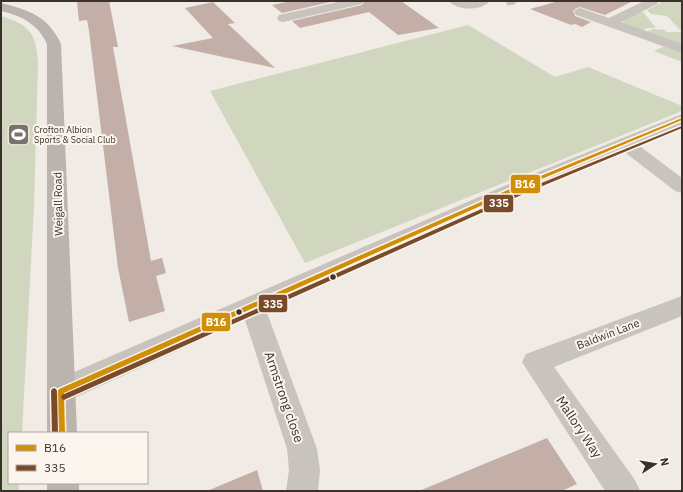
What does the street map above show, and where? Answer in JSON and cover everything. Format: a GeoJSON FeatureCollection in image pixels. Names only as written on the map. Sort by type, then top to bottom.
{"type":"FeatureCollection","features":[{"type":"Feature","properties":{"kind":"street"},"geometry":{"type":"LineString","coordinates":[[283,18],[358,1]]}},
{"type":"Feature","properties":{"kind":"street"},"geometry":{"type":"LineString","coordinates":[[454,1],[463,5],[484,1]]}},
{"type":"Feature","properties":{"kind":"street"},"geometry":{"type":"LineString","coordinates":[[610,23],[653,1]]}},
{"type":"Feature","properties":{"kind":"street","name":"Weigall Road"},"geometry":{"type":"LineString","coordinates":[[1,7],[28,16],[42,23],[50,33],[54,44],[62,432]]}},
{"type":"Feature","properties":{"kind":"street"},"geometry":{"type":"LineString","coordinates":[[580,12],[682,49]]}},
{"type":"Feature","properties":{"kind":"street"},"geometry":{"type":"LineString","coordinates":[[61,391],[523,185],[624,143],[678,125]]}},
{"type":"Feature","properties":{"kind":"street"},"geometry":{"type":"LineString","coordinates":[[624,143],[682,187]]}},
{"type":"Feature","properties":{"kind":"street","name":"Armstrong close"},"geometry":{"type":"LineString","coordinates":[[252,305],[302,449],[305,462],[305,474],[302,491]]}},
{"type":"Feature","properties":{"kind":"street","name":"Baldwin Lane"},"geometry":{"type":"LineString","coordinates":[[535,362],[682,306]]}},
{"type":"Feature","properties":{"kind":"street","name":"Mallory Way"},"geometry":{"type":"LineString","coordinates":[[535,362],[624,491]]}},
{"type":"Feature","properties":{"kind":"green space"},"geometry":{"type":"Polygon","coordinates":[[[664,1],[682,1],[682,32],[667,16],[651,14],[647,10],[664,1]]]}},
{"type":"Feature","properties":{"kind":"green space"},"geometry":{"type":"Polygon","coordinates":[[[638,12],[643,12],[656,28],[647,28],[640,32],[622,24],[624,20],[638,12]]]}},
{"type":"Feature","properties":{"kind":"green space"},"geometry":{"type":"Polygon","coordinates":[[[1,16],[19,23],[30,32],[35,44],[38,63],[34,205],[22,432],[8,432],[8,484],[19,484],[19,491],[1,491],[1,16]]]}},
{"type":"Feature","properties":{"kind":"green space"},"geometry":{"type":"Polygon","coordinates":[[[468,25],[555,77],[588,67],[682,106],[682,111],[305,263],[210,91],[468,25]]]}},
{"type":"Feature","properties":{"kind":"green space"},"geometry":{"type":"Polygon","coordinates":[[[653,29],[665,30],[666,32],[682,32],[682,45],[643,33],[653,29]]]}},
{"type":"Feature","properties":{"kind":"green space"},"geometry":{"type":"Polygon","coordinates":[[[665,46],[682,53],[682,62],[654,51],[665,46]]]}},
{"type":"Feature","properties":{"kind":"building"},"geometry":{"type":"Polygon","coordinates":[[[77,1],[109,1],[118,47],[113,47],[151,261],[162,258],[166,273],[156,276],[165,311],[129,322],[118,268],[89,31],[87,20],[79,21],[77,1]]]}},
{"type":"Feature","properties":{"kind":"building"},"geometry":{"type":"Polygon","coordinates":[[[292,1],[335,1],[282,13],[272,5],[292,1]]]}},
{"type":"Feature","properties":{"kind":"building"},"geometry":{"type":"Polygon","coordinates":[[[365,1],[401,1],[439,28],[398,35],[369,12],[300,28],[292,21],[362,5],[365,1]]]}},
{"type":"Feature","properties":{"kind":"building"},"geometry":{"type":"Polygon","coordinates":[[[559,1],[633,1],[605,15],[580,7],[576,8],[573,11],[575,16],[591,22],[582,27],[575,24],[571,25],[530,9],[559,1]]]}},
{"type":"Feature","properties":{"kind":"building"},"geometry":{"type":"Polygon","coordinates":[[[213,2],[235,23],[228,24],[275,68],[172,46],[213,38],[185,8],[213,2]]]}},
{"type":"Feature","properties":{"kind":"building"},"geometry":{"type":"Polygon","coordinates":[[[547,438],[577,484],[562,491],[419,491],[547,438]]]}},
{"type":"Feature","properties":{"kind":"building"},"geometry":{"type":"Polygon","coordinates":[[[257,470],[263,491],[207,491],[257,470]]]}},
{"type":"Feature","properties":{"kind":"transit line","name":"B16"},"geometry":{"type":"LineString","coordinates":[[61,391],[523,185],[682,119]]}},
{"type":"Feature","properties":{"kind":"transit line","name":"335"},"geometry":{"type":"LineString","coordinates":[[64,397],[526,191],[682,127]]}},
{"type":"Feature","properties":{"kind":"transit line","name":"335"},"geometry":{"type":"LineString","coordinates":[[54,391],[55,432]]}},
{"type":"Feature","properties":{"kind":"transit line","name":"B16"},"geometry":{"type":"LineString","coordinates":[[61,391],[62,432]]}},
{"type":"Feature","properties":{"kind":"place","name":"Crofton Albion Sports & Social Club"},"geometry":{"type":"Point","coordinates":[19,134]}}]}
